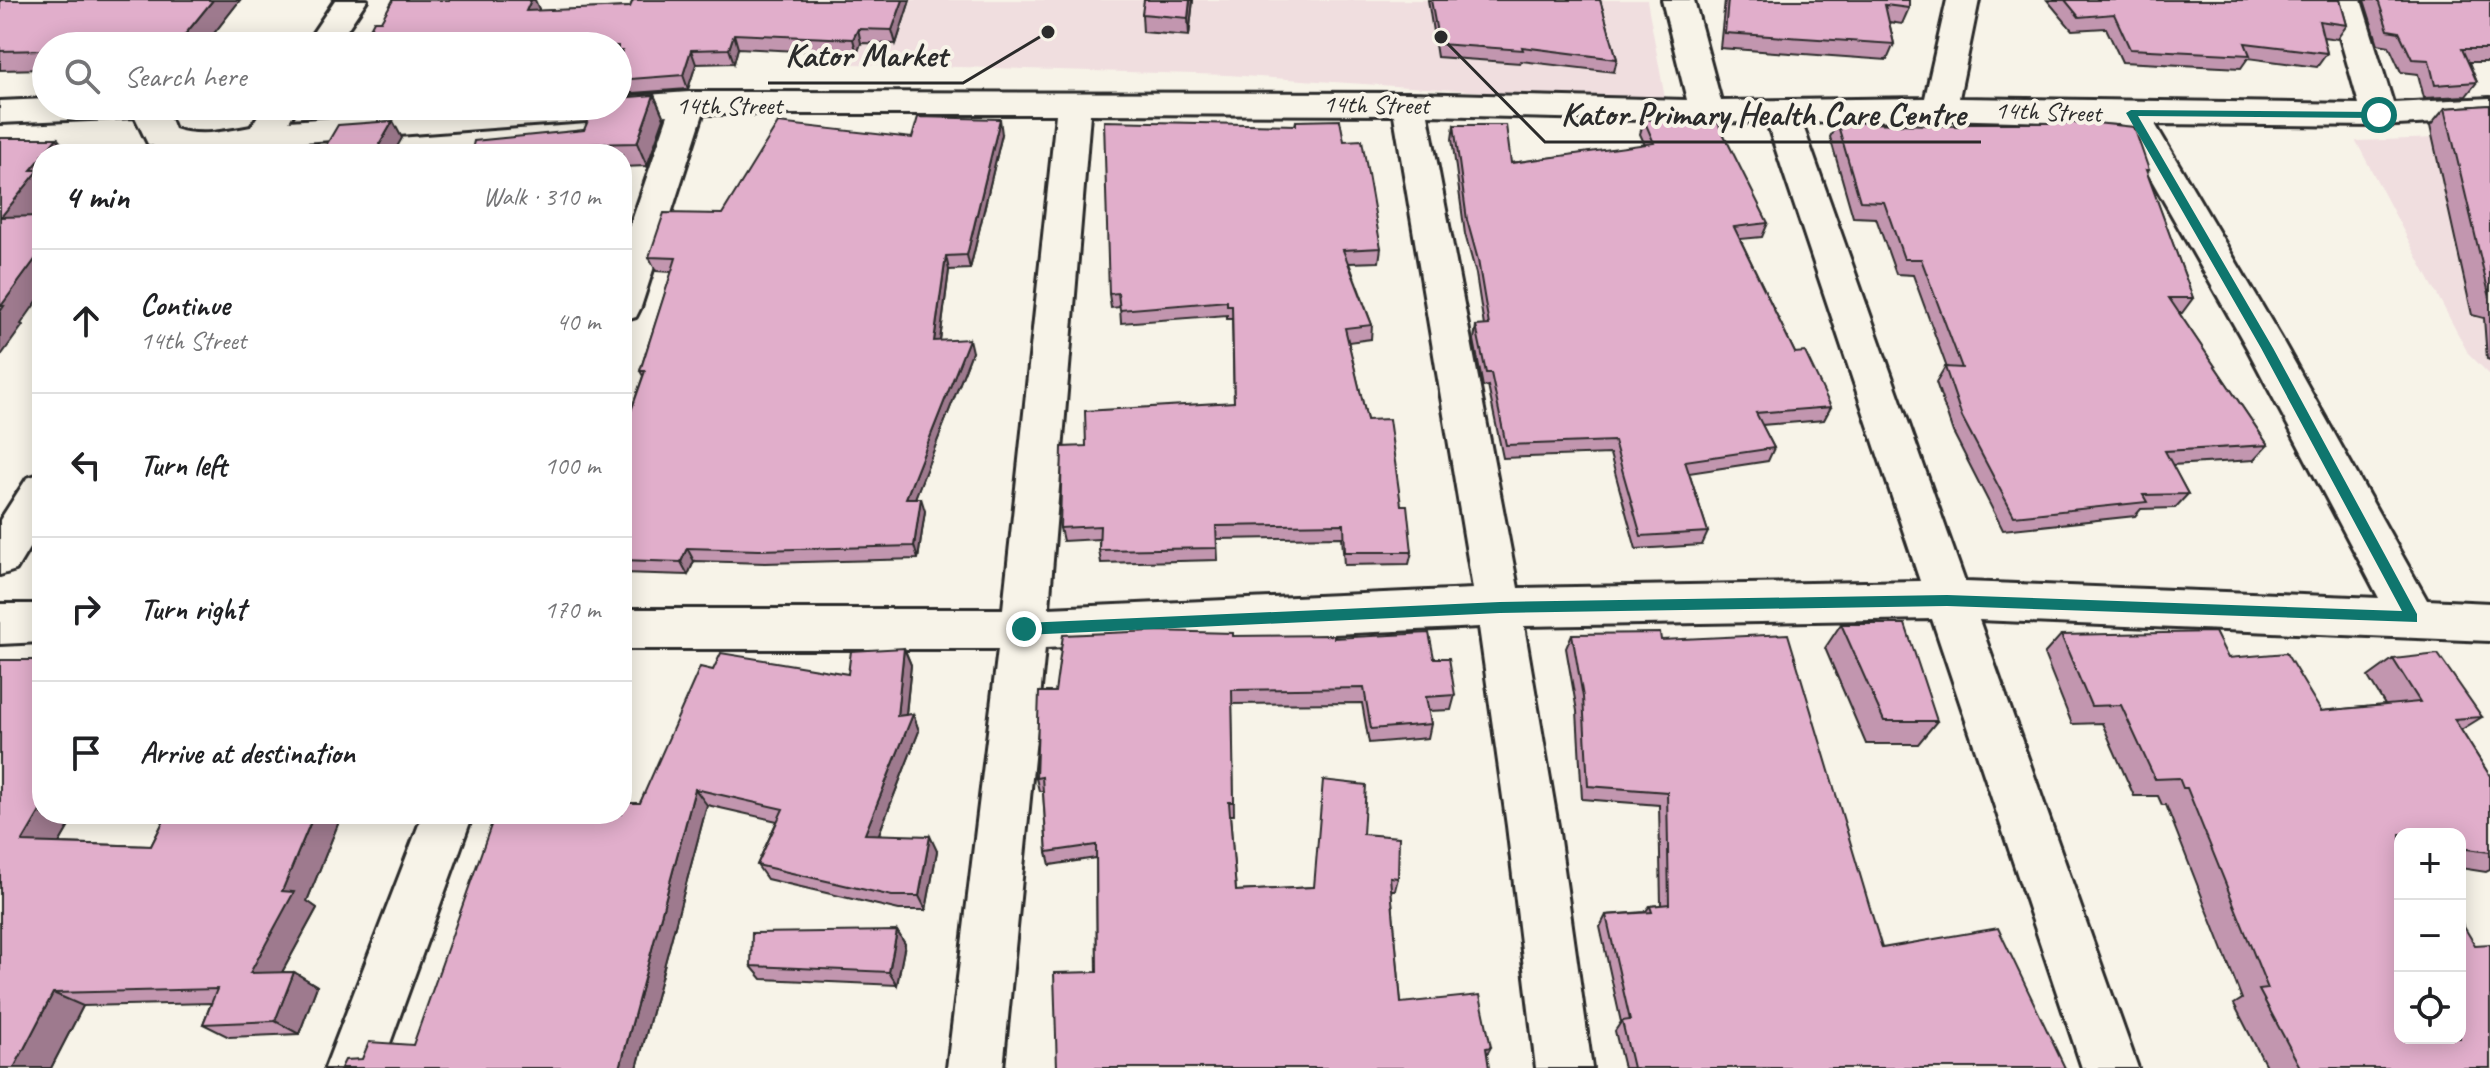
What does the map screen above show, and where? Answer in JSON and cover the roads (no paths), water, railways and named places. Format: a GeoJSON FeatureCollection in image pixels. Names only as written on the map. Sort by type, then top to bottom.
{"type":"FeatureCollection","features":[{"type":"Feature","properties":{"kind":"street"},"geometry":{"type":"LineString","coordinates":[[329,32],[351,0]]}},
{"type":"Feature","properties":{"kind":"street"},"geometry":{"type":"LineString","coordinates":[[1678,0],[1707,113]]}},
{"type":"Feature","properties":{"kind":"street"},"geometry":{"type":"LineString","coordinates":[[1940,108],[1963,0]]}},
{"type":"Feature","properties":{"kind":"street"},"geometry":{"type":"LineString","coordinates":[[2345,0],[2379,115]]}},
{"type":"Feature","properties":{"kind":"street"},"geometry":{"type":"LineString","coordinates":[[632,277],[689,103]]}},
{"type":"Feature","properties":{"kind":"street","name":"14th Street"},"geometry":{"type":"LineString","coordinates":[[632,107],[689,103],[1409,104],[1707,113],[1940,108],[2379,115],[2490,109]]}},
{"type":"Feature","properties":{"kind":"street"},"geometry":{"type":"LineString","coordinates":[[975,1068],[1024,629],[1074,103]]}},
{"type":"Feature","properties":{"kind":"street"},"geometry":{"type":"LineString","coordinates":[[1409,104],[1500,607],[1547,915],[1564,1068]]}},
{"type":"Feature","properties":{"kind":"street"},"geometry":{"type":"LineString","coordinates":[[0,112],[32,111]]}},
{"type":"Feature","properties":{"kind":"street"},"geometry":{"type":"LineString","coordinates":[[1781,113],[2110,1068]]}},
{"type":"Feature","properties":{"kind":"street"},"geometry":{"type":"LineString","coordinates":[[2131,113],[2267,348],[2413,618]]}},
{"type":"Feature","properties":{"kind":"street","name":"14th Street"},"geometry":{"type":"LineString","coordinates":[[154,120],[160,136],[176,143],[216,143],[265,131],[432,120]]}},
{"type":"Feature","properties":{"kind":"street"},"geometry":{"type":"LineString","coordinates":[[0,557],[32,506]]}},
{"type":"Feature","properties":{"kind":"street"},"geometry":{"type":"LineString","coordinates":[[632,629],[1024,629],[1500,607],[1947,600],[2490,622]]}},
{"type":"Feature","properties":{"kind":"street"},"geometry":{"type":"LineString","coordinates":[[0,624],[32,623]]}},
{"type":"Feature","properties":{"kind":"street"},"geometry":{"type":"LineString","coordinates":[[353,1068],[444,824]]}},
{"type":"Feature","properties":{"kind":"place","name":"Kator Market"},"geometry":{"type":"Point","coordinates":[1048,32]}},
{"type":"Feature","properties":{"kind":"place","name":"Kator Primary Health Care Centre"},"geometry":{"type":"Point","coordinates":[1441,37]}}]}
